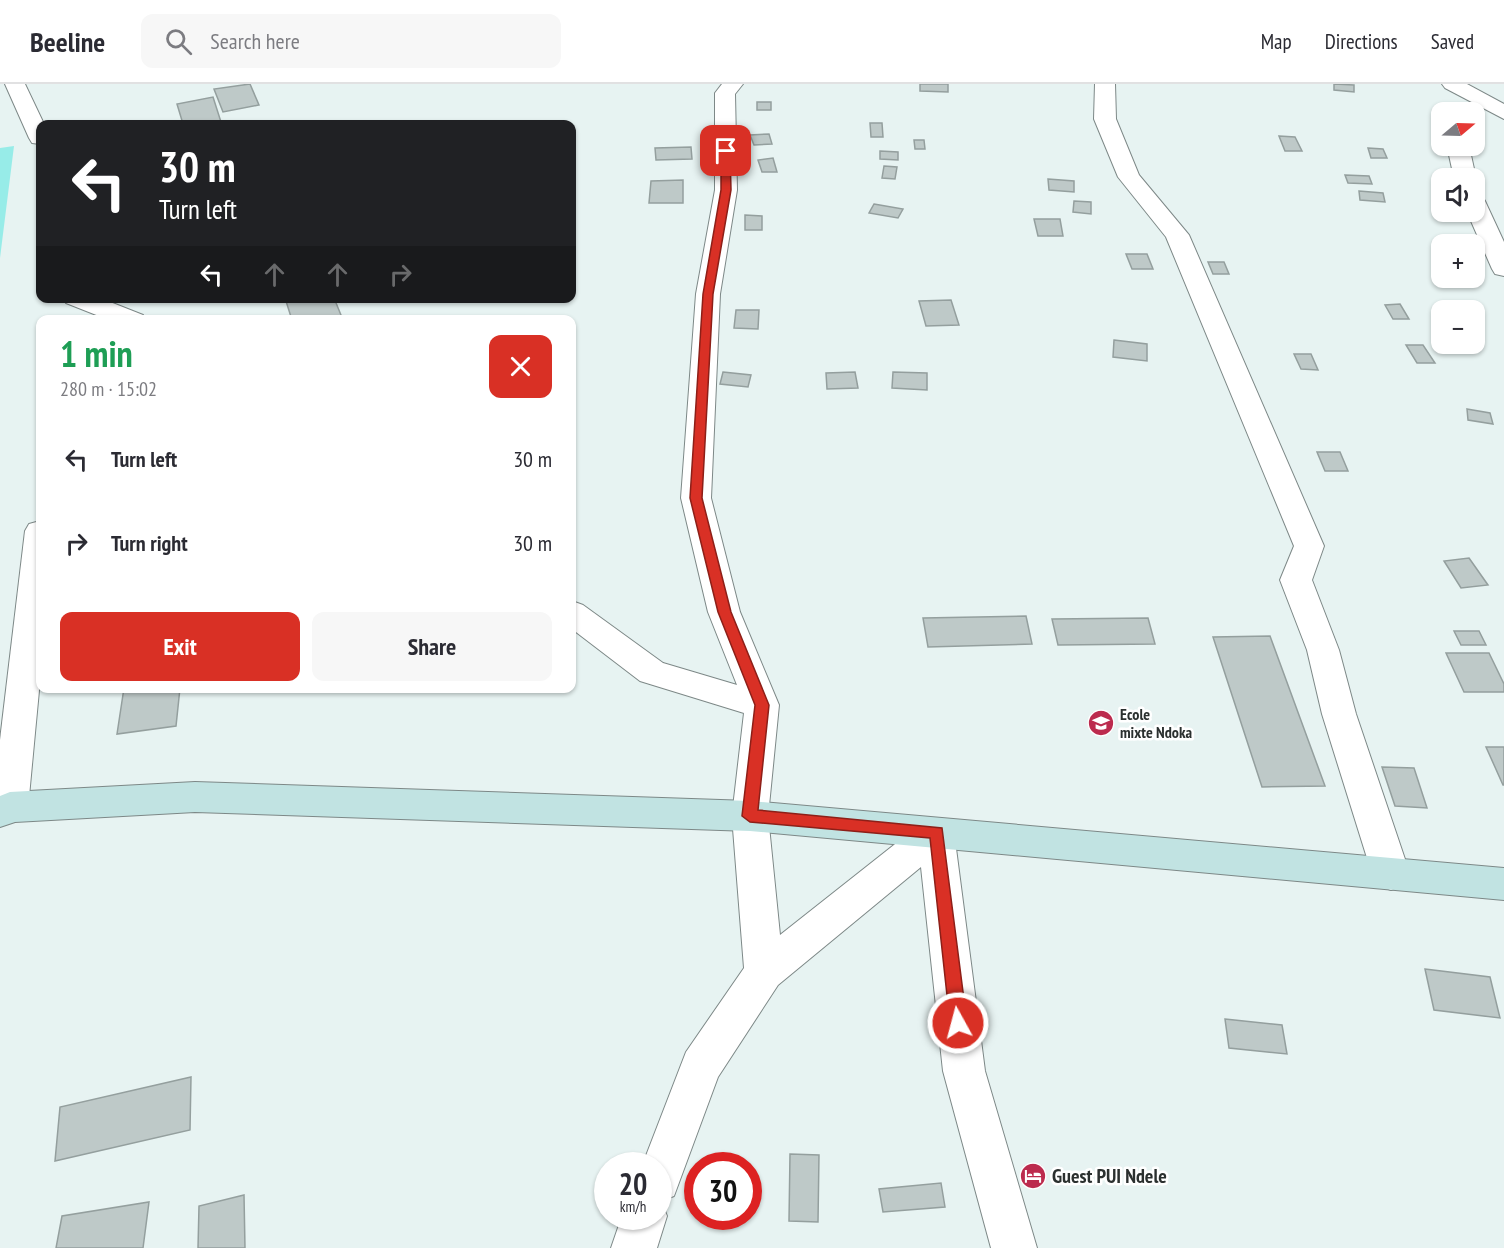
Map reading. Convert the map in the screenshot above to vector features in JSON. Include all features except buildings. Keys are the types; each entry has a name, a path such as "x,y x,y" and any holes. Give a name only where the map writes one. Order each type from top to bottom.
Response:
{"street":[{"path":"733,84 726,93 726,190 708,294 696,498 724,612 762,705 750,816 764,972"},
{"path":"1105,84 1105,119 1129,177 1177,235 1309,546 1296,580 1323,650 1339,714 1391,874"},
{"path":"10,85 36,131"},
{"path":"1448,90 1504,113"},
{"path":"1483,222 1504,269"},
{"path":"88,303 121,315"},
{"path":"36,563 5,809 195,797 750,816 1504,884"},
{"path":"576,616 651,672 762,705"},
{"path":"669,1152 701,1066 764,972 936,833"},
{"path":"936,833 964,1071 1014,1248"},
{"path":"634,1248 640,1230"}],"shaded area":[{"path":"14,146 0,258 0,148"}],"place":[{"name":"Ecole mixte Ndoka","path":"1101,723"},
{"name":"Guest PUI Ndele","path":"1033,1176"}],"route":[{"path":"726,151 726,190 708,294 700,397 696,498 724,612 762,705 750,816 936,833 958,1023"}]}
